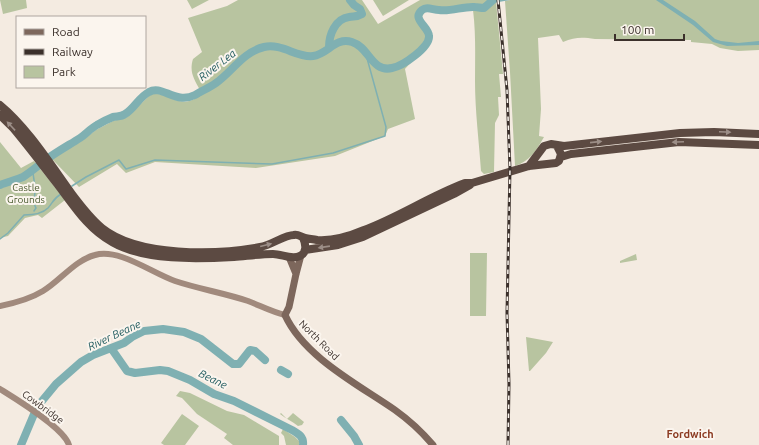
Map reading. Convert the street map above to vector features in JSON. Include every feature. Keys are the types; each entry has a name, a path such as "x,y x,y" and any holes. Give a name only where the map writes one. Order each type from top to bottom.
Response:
{"highway":[{"path":"0,105 20,124 42,159 88,224 104,238 125,248 150,254 191,258 219,258 268,254 287,256 303,253 364,237 467,188 472,183"},
{"path":"0,115 42,159"},
{"path":"529,166 546,145 568,146 697,132 759,134"},
{"path":"49,169 94,221 109,233 133,244 148,248 215,252 260,247 273,244 295,234 303,238 324,240 338,238 364,230 465,183 472,183 529,166 556,163 561,157 575,153 679,142 759,145"},
{"path":"557,146 560,150 561,157"},
{"path":"540,152 541,158 547,164"},
{"path":"285,238 282,245 287,256"},
{"path":"303,238 305,241 303,253"}],"main road":[{"path":"285,315 289,307 296,274 303,253"},
{"path":"287,256 296,274"},
{"name":"North Road","path":"285,315 295,333 322,359 358,388 407,419 434,445"}],"street":[{"path":"0,306 25,300 44,291 92,256 112,254 132,261 176,281 249,302 285,315"},
{"name":"Cowbridge","path":"0,389 32,410 64,435 69,445"}],"green space":[{"path":"0,0 26,0 27,8 3,14"},
{"path":"187,0 209,0 192,9"},
{"path":"238,0 362,0 378,24 420,0 489,0 484,5 473,4 456,11 427,10 422,16 429,32 428,38 420,53 405,69 415,119 388,129 385,136 335,156 256,168 155,162 126,173 117,164 79,187 52,159 96,130 113,121 127,117 151,94 164,95 185,102 191,101 198,97 200,90 193,75 192,64 193,59 202,52 188,18 227,6"},
{"path":"373,0 409,0 383,16"},
{"path":"759,0 759,50 738,51 720,48 712,44 691,42 691,40 575,38 563,42 559,35 538,38 541,109 539,136 544,137 529,158 515,166 505,1"},
{"path":"496,2 503,74 499,74 501,97 498,97 499,115 495,123 494,172 484,174 481,171 476,115 475,37 473,10 484,10"},
{"name":"Castle Grounds","path":"0,142 21,168 34,161 65,200 42,218 38,215 25,218 8,236 0,238"},
{"path":"470,253 487,253 486,316 470,316"},
{"path":"636,254 637,260 620,263 620,261"},
{"path":"526,337 553,342 546,353 530,371 529,371"},
{"path":"180,391 190,393 227,411 244,415 279,436 279,445 233,445 224,438 227,434 197,414 182,398 176,396"},
{"path":"293,413 304,422 302,425 298,426 287,419"},
{"path":"182,414 199,426 185,445 164,445 161,443"},
{"path":"283,429 299,441 299,445 286,445 284,436 281,433"}],"water":[{"path":"489,0 510,0 493,3 484,10 473,10 473,4 482,6"},
{"path":"656,0 663,0 695,21 715,39 738,43 759,41 759,45 727,46 713,42 693,25"}],"waterway":[{"name":"River Lea","path":"329,47 330,38 337,24 344,18 362,14 360,9 350,0"},
{"name":"River Lea","path":"0,185 23,177 95,126 113,117 124,115 145,94 154,90 159,90 181,98 195,95 216,83 250,53 264,47 277,47 301,55 313,56 318,55 336,44 346,41 358,45 380,67 385,69 397,67 409,60 421,50 428,40 428,33 418,17 422,10 428,8 437,10 452,10 470,7 484,8 493,0"},
{"path":"72,186 119,160 126,169 155,160 272,164 333,153 385,136 386,127 365,51"},
{"path":"33,170 35,189 34,203 36,208 34,211"},
{"path":"0,239 8,233 24,215 43,212 61,194"},
{"name":"River Beane","path":"21,445 37,407 56,384 81,362 93,355 124,343 144,331 163,329 184,332 201,339 233,364 239,364 250,350 255,351 265,360"},
{"name":"Beane","path":"111,348 127,371 135,373 160,370 168,371 190,380 214,394 234,401 292,430 303,440 303,445"},
{"name":"River Beane","path":"281,370 288,374"},
{"name":"River Beane","path":"341,420 354,436 359,445"}],"railway":[{"path":"498,0 507,90 510,169 507,313 509,384 508,445"}],"district":[{"name":"Fordwich","path":"690,434"}]}
